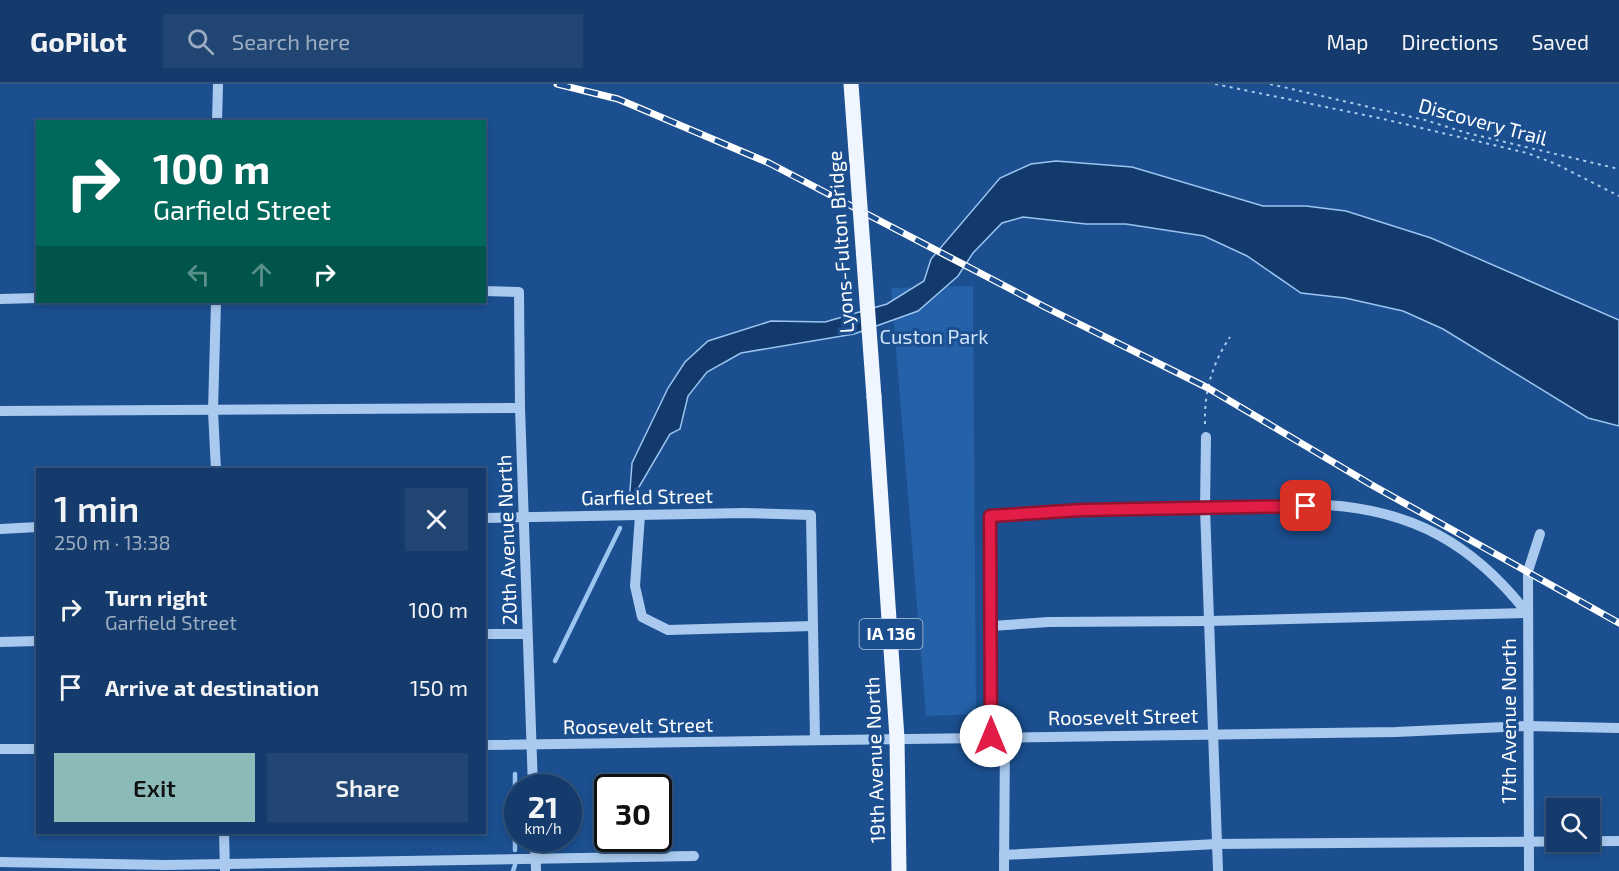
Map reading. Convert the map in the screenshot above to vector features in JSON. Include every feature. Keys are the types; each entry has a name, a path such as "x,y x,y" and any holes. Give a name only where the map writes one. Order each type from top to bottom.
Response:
{"main road":[{"name":"Lyons-Fulton Bridge","path":"851,84 874,397"},
{"name":"19th Avenue North","path":"874,397 897,738 899,871"}],"street":[{"path":"217,120 218,84"},
{"name":"20th Avenue North","path":"486,291 519,292 520,408 526,517 527,634 533,774"},
{"path":"0,299 36,298"},
{"path":"216,303 213,411 216,468"},
{"path":"0,411 520,408"},
{"path":"1206,437 1205,508 1218,871"},
{"path":"991,736 990,516 1082,510 1326,505 1361,507 1397,515 1439,534 1476,558 1504,585 1527,613"},
{"path":"640,515 635,586 642,617 654,625 668,630 812,626 814,739"},
{"name":"Garfield Street","path":"486,518 811,515 812,626"},
{"path":"0,529 36,527"},
{"name":"17th Avenue North","path":"1529,871 1528,572 1540,534"},
{"path":"991,626 1049,622 1209,621 1527,613"},
{"path":"486,634 527,634"},
{"path":"0,642 36,641"},
{"name":"Roosevelt Street","path":"486,745 663,745 814,739 1396,732 1527,726 1619,728"},
{"path":"1004,871 1005,737"},
{"path":"0,749 36,749"},
{"path":"224,834 225,867"},
{"path":"1004,855 1217,844 1619,842"},
{"path":"536,852 536,871"},
{"path":"0,862 225,867 536,857 694,856"}],"path":[{"path":"1215,84 1527,153 1556,164 1619,196"},
{"name":"Discovery Trail","path":"1270,84 1425,120 1479,136 1619,170"},
{"path":"1206,437 1208,388 1218,355 1230,337"}],"green space":[{"name":"Custon Park","path":"973,286 976,714 926,716 891,288"}],"shaded area":[{"path":"1056,161 1132,167 1263,206 1306,206 1346,211 1431,238 1619,320 1619,426 1588,418 1443,329 1403,311 1345,298 1301,293 1247,256 1204,236 1126,224 1086,224 1023,217 1002,223 973,253 958,276 918,311 854,334 741,353 707,372 688,396 680,429 670,434 629,504 632,463 668,388 685,362 708,341 771,321 825,322 887,304 924,281 931,259 1000,178 1031,164"}],"waterway":[{"path":"555,661 620,528"},
{"path":"513,871 515,865"}],"railway":[{"path":"557,84 618,99 769,163 1045,307 1208,388 1370,484 1619,623"}],"route":[{"path":"991,736 990,516 1082,510 1306,506"}]}
